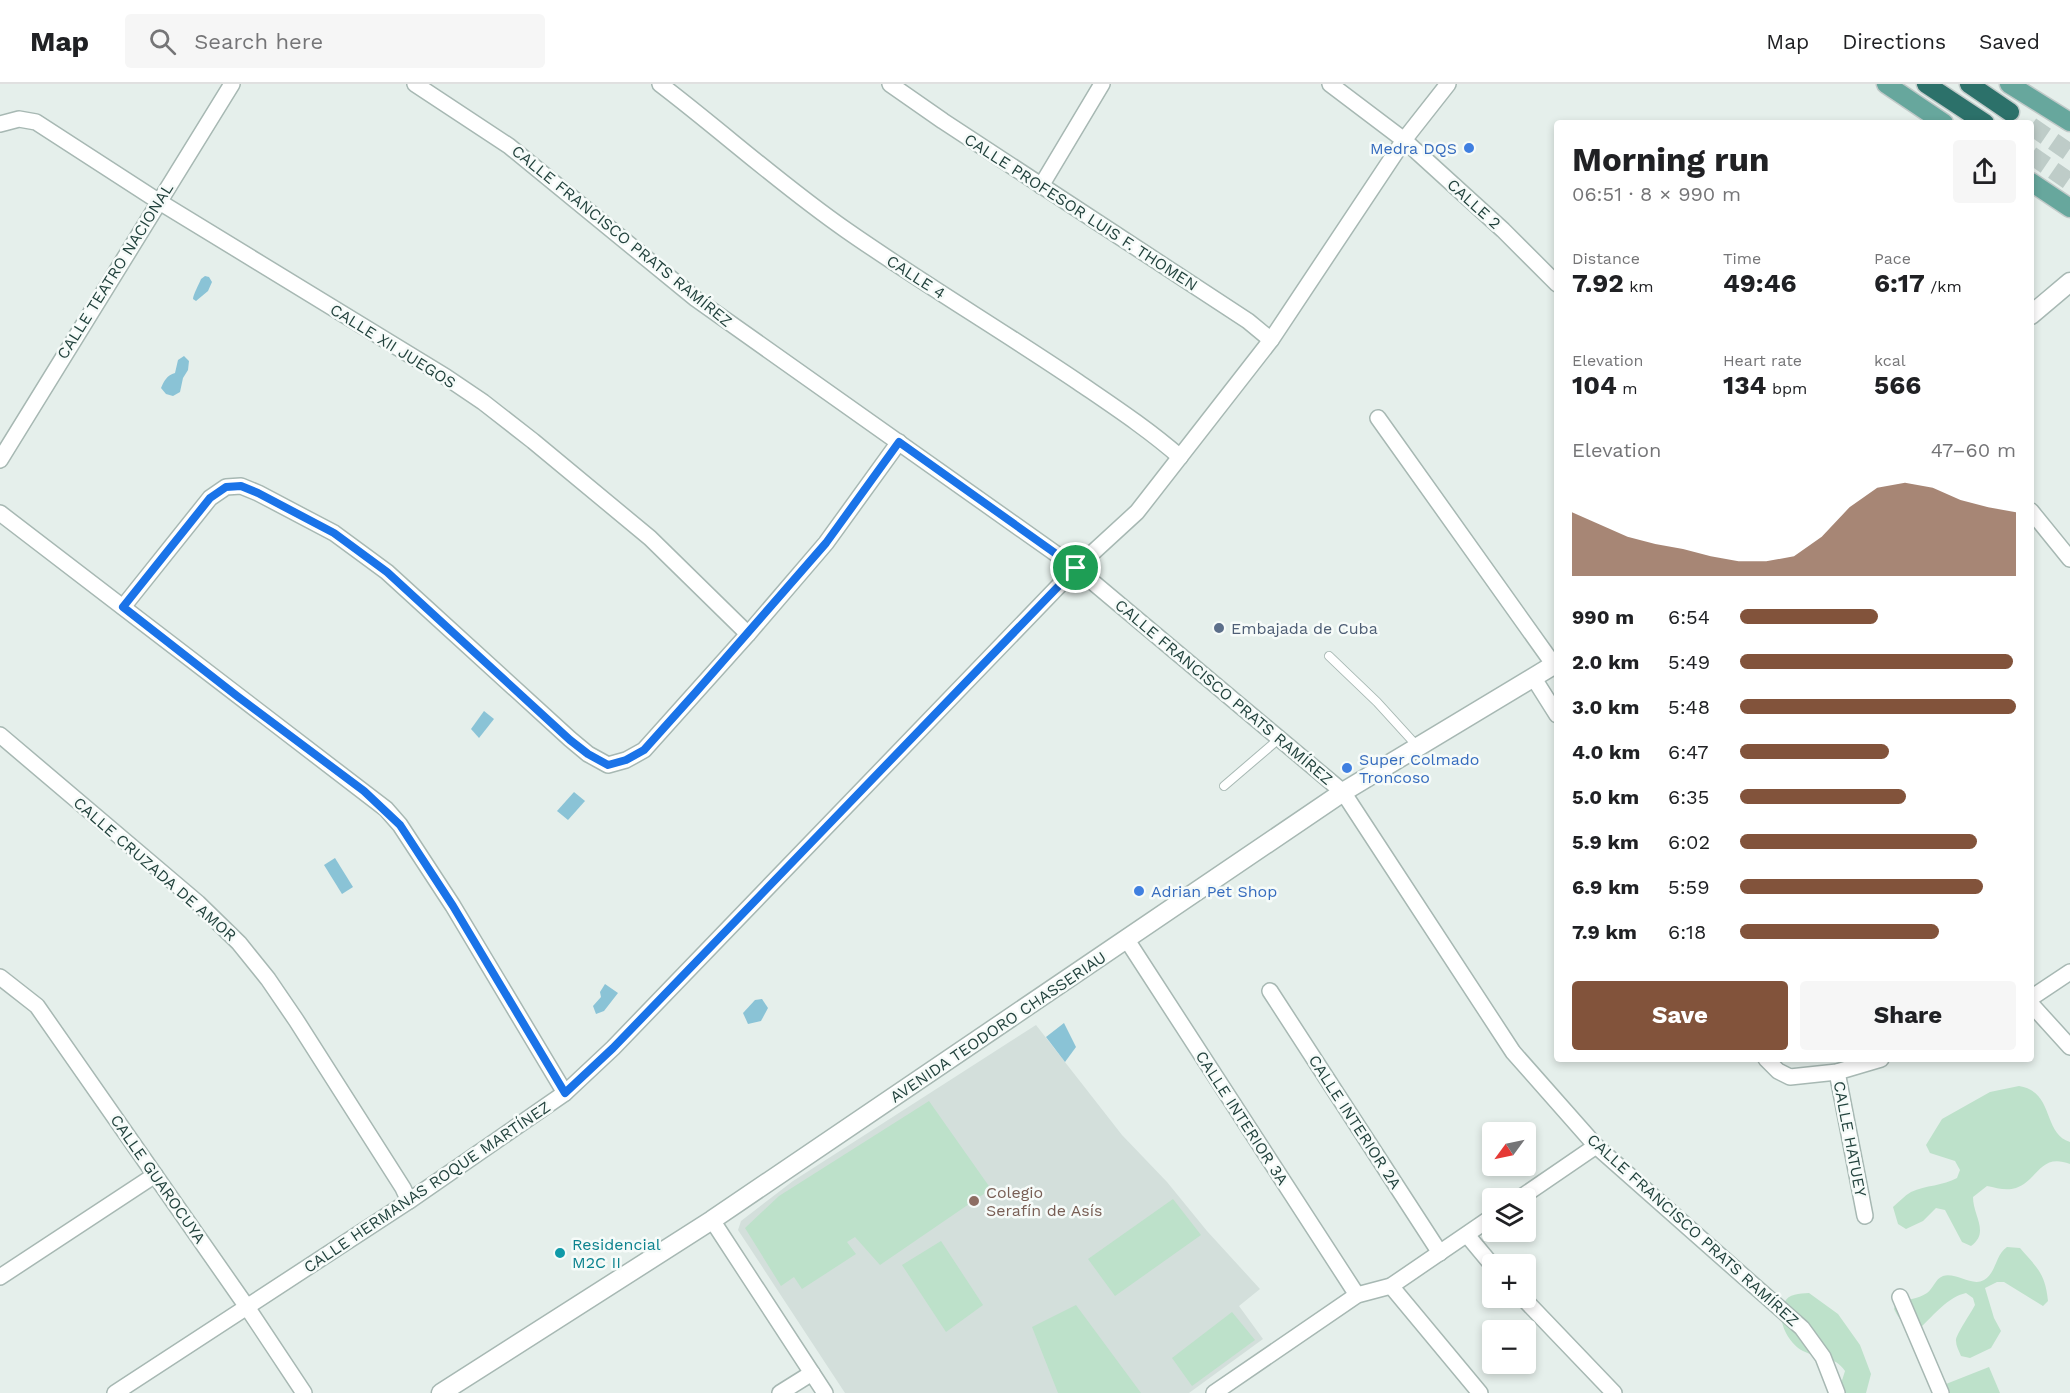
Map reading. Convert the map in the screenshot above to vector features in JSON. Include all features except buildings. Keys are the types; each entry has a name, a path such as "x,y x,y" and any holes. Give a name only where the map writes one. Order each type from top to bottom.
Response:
{"highway":[{"path":"1926,84 1980,120"},
{"path":"1968,84 2010,112"}],"main road":[{"path":"1886,84 1940,120"},
{"path":"2009,84 2070,122"},
{"path":"2034,184 2070,208"}],"street":[{"name":"CALLE TEATRO NACIONAL","path":"0,460 232,84"},
{"name":"CALLE FRANCISCO PRATS RAMÍREZ","path":"415,84 509,146 696,299 1076,568 1343,792 1513,1052 1596,1146 1802,1328 1823,1357 1837,1393"},
{"name":"CALLE 4","path":"660,84 708,121 766,172 846,230 1134,420 1180,457"},
{"name":"CALLE PROFESOR LUIS F. THOMEN","path":"891,84 943,121 1248,321 1271,340"},
{"path":"1041,186 1102,84"},
{"name":"CALLE 2","path":"1330,84 1404,140 1503,230 1554,281"},
{"name":"CALLE HERMANAS ROQUE MARTÍNEZ","path":"115,1393 409,1201 565,1093 613,1048 1076,568 1137,512 1271,340 1404,140 1448,84"},
{"name":"CALLE XII JUEGOS","path":"0,124 19,119 36,122 158,201 446,377 483,402 650,538 748,634"},
{"path":"2034,312 2070,282"},
{"path":"1378,418 1554,661"},
{"path":"123,607 210,498 226,487 241,486 334,533 387,572 570,740 588,754 608,765 626,760 644,750 826,543 899,442"},
{"path":"0,513 364,791 400,825 465,924 565,1093"},
{"path":"2034,515 2070,559"},
{"name":"AVENIDA TEODORO CHASSERIAU","path":"441,1393 712,1220 1343,792 1554,665"},
{"path":"1533,677 1554,710"},
{"name":"CALLE CRUZADA DE AMOR","path":"0,735 198,903 239,943 268,979 296,1020 409,1201"},
{"name":"CALLE INTERIOR 3A","path":"1127,940 1357,1295"},
{"path":"2034,996 2070,972"},
{"name":"CALLE GUAROCUYA","path":"0,977 37,1006 247,1307 304,1393"},
{"name":"CALLE INTERIOR 2A","path":"1270,991 1440,1253"},
{"path":"2034,1007 2070,1047"},
{"path":"1769,1062 1778,1071 1790,1077 1837,1072"},
{"name":"CALLE HATUEY","path":"1865,1216 1837,1072 1871,1062"},
{"path":"1535,1188 1596,1146"},
{"path":"0,1277 155,1175"},
{"path":"712,1220 825,1393"},
{"path":"1214,1393 1357,1295 1390,1287 1482,1224"},
{"path":"1467,1235 1483,1254"},
{"path":"1390,1287 1480,1393"},
{"path":"1900,1297 1941,1393"},
{"path":"1533,1308 1614,1393"},
{"path":"780,1393 812,1373"}],"lane":[{"path":"1329,656 1377,702 1418,747"},
{"path":"1224,786 1280,738"}],"shaded area":[{"name":"Colegio Serafín de Asís","path":"1036,1025 1122,1135 1167,1182 1207,1231 1260,1289 1239,1306 1263,1339 1189,1393 845,1393 738,1230 741,1221 793,1181"}],"green space":[{"path":"2019,1086 2038,1096 2055,1130 2070,1142 2070,1164 2052,1162 2046,1164 2024,1184 2016,1188 1987,1186 1973,1197 1980,1229 1977,1241 1971,1246 1962,1242 1945,1210 1936,1208 1923,1221 1906,1229 1898,1224 1893,1207 1906,1195 1957,1178 1960,1170 1955,1161 1930,1153 1926,1145 1942,1119 1990,1092"},
{"path":"929,1101 991,1189 880,1265 855,1237 847,1242 856,1254 802,1289 794,1277 781,1286 745,1228 779,1196"},
{"path":"1173,1199 1201,1235 1115,1296 1088,1259"},
{"path":"941,1241 983,1305 946,1332 902,1265"},
{"path":"2007,1247 2020,1248 2036,1267 2043,1277 2048,1301 2043,1306 2004,1282 1997,1282 1985,1288 1994,1318 2001,1331 1991,1348 1970,1358 1961,1356 1956,1338 1975,1305 1973,1298 1966,1293 1947,1302 1921,1327 1911,1326 1901,1321 1894,1309 1896,1302 1923,1295 1943,1276 1948,1275 1974,1282 1984,1280"},
{"path":"1809,1293 1838,1314 1860,1345 1871,1374 1866,1393 1838,1393 1845,1371 1841,1366 1831,1360 1803,1351 1792,1342 1784,1330 1781,1316 1786,1300 1791,1296"},
{"path":"1076,1305 1141,1393 1058,1393 1032,1327"},
{"path":"1232,1312 1255,1340 1192,1386 1172,1358"},
{"path":"1989,1367 2000,1393 1950,1393 1946,1384"}],"water":[{"path":"205,276 209,277 212,282 208,291 196,301 193,299 194,295 201,279"},
{"path":"184,356 189,361 188,370 183,378 180,392 173,396 166,394 161,388 162,385 168,377 175,373 178,360"},
{"path":"484,711 494,719 479,738 471,729"},
{"path":"574,792 585,801 568,820 557,811"},
{"path":"335,858 353,887 342,894 324,865"},
{"path":"605,984 618,993 604,1011 596,1014 593,1006 601,997 600,992"},
{"path":"762,999 768,1008 761,1021 748,1024 743,1013 755,1000"},
{"path":"1064,1023 1076,1047 1065,1062 1046,1037"}],"tunnel":[{"path":"2034,128 2070,153"},
{"path":"2034,157 2070,182"}],"place":[{"name":"Medra DQS","path":"1469,148"},
{"name":"Embajada de Cuba","path":"1219,628"},
{"name":"Super Colmado Troncoso","path":"1347,768"},
{"name":"Adrian Pet Shop","path":"1139,891"},
{"name":"Colegio Serafín de Asís","path":"974,1201"},
{"name":"Residencial M2C II","path":"560,1253"}],"route":[{"path":"899,442 1076,568 613,1048 565,1093 453,906 400,825 386,809 123,607 210,498 226,487 241,486 334,533 387,572 570,740 588,754 608,765 626,760 644,750 826,543 899,442"}]}
